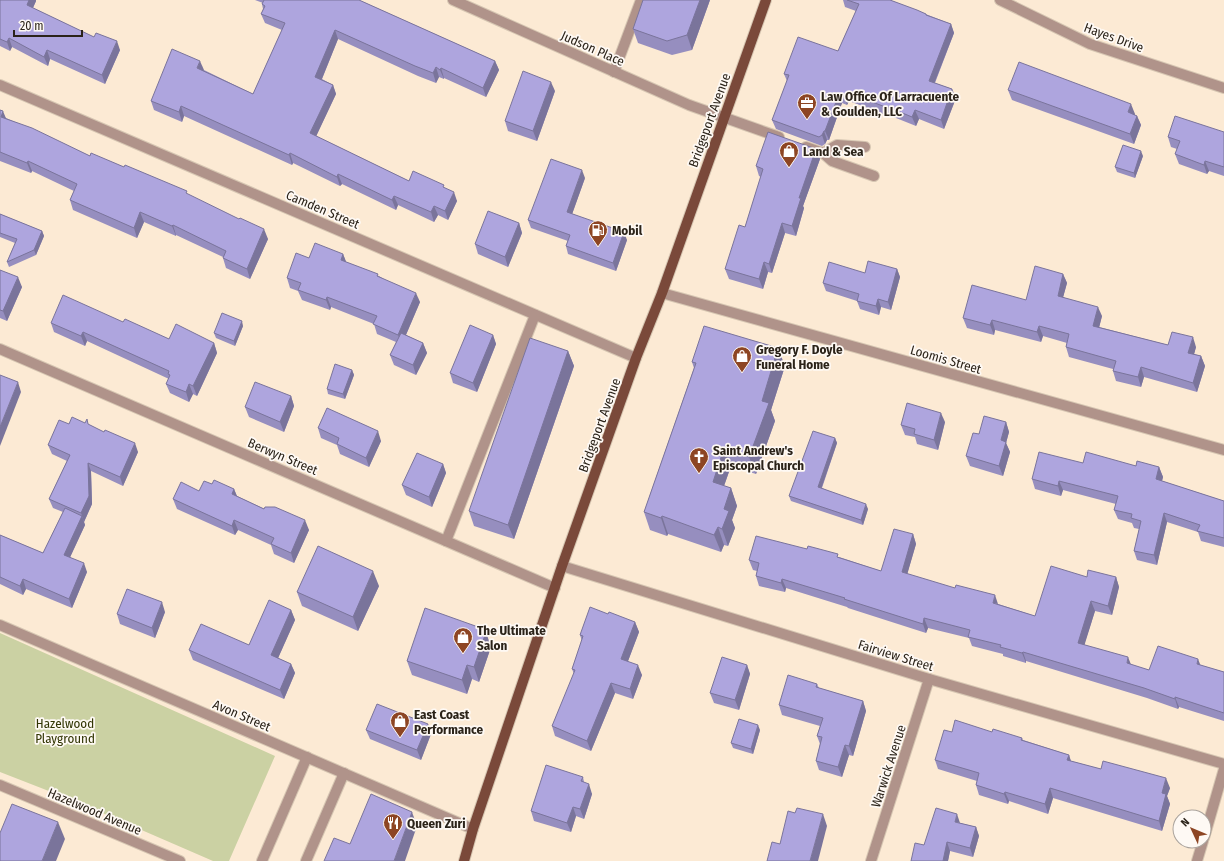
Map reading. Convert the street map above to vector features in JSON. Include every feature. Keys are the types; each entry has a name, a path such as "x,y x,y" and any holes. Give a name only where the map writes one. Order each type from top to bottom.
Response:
{"main road":[{"name":"Bridgeport Avenue","path":"464,861 473,829 562,566 636,358 662,293 723,117 766,0"}],"street":[{"name":"Judson Place","path":"453,0 689,105 823,153 832,161 874,176"},
{"path":"614,72 641,0"},
{"name":"Hayes Drive","path":"1000,0 1090,44 1224,88"},
{"name":"Camden Street","path":"0,85 636,358"},
{"path":"823,153 837,145 865,147"},
{"name":"Loomis Street","path":"662,293 1224,450"},
{"path":"446,541 535,315"},
{"name":"Berwyn Street","path":"0,350 555,588"},
{"name":"Fairview Street","path":"562,566 929,679 1224,764"},
{"name":"Avon Street","path":"0,624 473,829"},
{"name":"Warwick Avenue","path":"871,861 929,679"},
{"path":"265,860 307,757"},
{"path":"1212,810 1224,769"},
{"path":"306,861 344,773"},
{"name":"Hazelwood Avenue","path":"0,785 180,861"},
{"path":"1197,861 1201,849"}],"green space":[{"name":"Hazelwood Playground","path":"0,633 275,756 229,861 213,861 77,802 0,772"}],"building":[{"path":"0,0 29,0 27,5 94,37 96,33 117,41 102,75 47,50 44,57 9,38 7,42 0,39"},
{"path":"264,0 359,0 495,61 483,88 441,68 440,70 436,67 433,73 415,66 335,30 315,77 333,85 310,133 409,181 413,171 444,185 443,187 454,192 445,211 434,206 431,212 394,196 392,200 338,174 337,177 290,153 289,155 181,106 179,112 151,101 172,49 200,61 197,68 253,94 285,23 261,14 265,6 262,4"},
{"path":"643,0 700,0 687,35 667,41 633,29"},
{"path":"847,0 890,0 951,24 929,81 952,89 941,120 915,110 912,117 846,92 844,96 839,94 825,131 819,137 772,120 789,75 784,74 798,37 838,51 859,4"},
{"path":"1019,62 1131,104 1128,112 1137,116 1130,134 1008,90"},
{"path":"523,71 551,82 533,131 505,121"},
{"path":"0,110 3,111 1,117 32,128 90,156 91,153 124,167 125,165 187,191 186,193 239,219 240,218 264,229 247,269 223,258 226,251 173,225 172,226 140,212 134,228 70,200 77,184 28,161 27,163 0,152"},
{"path":"1175,116 1224,132 1224,167 1205,161 1204,165 1175,154 1180,141 1168,137"},
{"path":"768,132 816,149 799,198 801,198 792,226 782,223 769,264 764,262 759,279 725,269 739,225 745,227 763,169 756,166"},
{"path":"1123,145 1141,151 1134,173 1115,167"},
{"path":"551,159 582,170 567,212 624,232 613,263 566,246 570,235 528,220"},
{"path":"488,211 519,223 505,257 475,244"},
{"path":"0,214 42,231 34,250 7,262 17,239 0,233"},
{"path":"315,243 343,254 341,260 378,274 377,276 416,293 398,335 373,324 377,316 327,297 326,300 298,290 301,283 287,278 296,253 309,258"},
{"path":"868,261 897,269 888,302 878,299 876,306 857,301 859,294 823,283 829,262 865,273"},
{"path":"1035,266 1063,274 1058,296 1098,307 1093,326 1168,345 1172,332 1193,337 1188,353 1201,356 1193,383 1141,367 1138,377 1113,371 1116,361 1066,347 1069,334 1039,326 1037,332 992,320 990,325 963,318 972,285 1026,300"},
{"path":"0,270 18,277 3,311 0,310"},
{"path":"63,295 123,322 125,319 169,339 176,324 214,343 193,386 189,384 186,392 166,384 170,375 168,374 169,371 83,332 81,336 51,323"},
{"path":"222,313 242,321 234,341 214,333"},
{"path":"470,325 493,335 473,383 450,373"},
{"path":"704,326 778,348 762,401 769,403 749,457 724,448 713,482 731,488 724,509 729,511 722,529 718,527 714,535 662,516 661,518 644,512 696,363 692,362"},
{"path":"401,333 423,343 413,365 390,355"},
{"path":"530,338 568,351 508,525 469,511"},
{"path":"335,364 352,370 343,394 327,389"},
{"path":"0,375 18,382 0,427"},
{"path":"255,382 291,396 280,422 245,407"},
{"path":"907,403 941,413 934,440 914,434 915,429 901,425"},
{"path":"327,408 378,431 366,458 337,444 339,438 318,428"},
{"path":"984,416 1006,422 1001,440 1006,442 999,466 966,456 973,433 979,434"},
{"path":"72,417 85,423 87,419 88,424 104,432 105,430 135,443 120,477 88,463 89,496 81,513 49,499 70,455 48,445 59,420 69,424"},
{"path":"813,431 835,438 818,487 866,504 861,520 789,496"},
{"path":"1039,452 1083,463 1086,452 1136,466 1137,461 1159,467 1156,479 1224,501 1224,538 1197,531 1200,525 1164,513 1154,555 1134,551 1141,521 1131,518 1132,514 1114,510 1118,496 1059,481 1058,486 1032,479"},
{"path":"417,453 443,464 429,497 402,485"},
{"path":"214,480 234,489 232,494 264,509 265,507 275,507 305,520 291,553 271,544 274,538 234,520 232,526 173,499 181,482 199,491 204,481 212,484"},
{"path":"65,508 82,516 64,555 84,563 69,599 23,579 20,586 0,577 0,535 43,553"},
{"path":"894,529 913,534 902,572 955,588 956,585 995,595 993,603 1035,616 1051,566 1087,577 1088,570 1116,577 1108,606 1091,601 1078,643 1128,657 1127,663 1149,670 1158,646 1198,659 1197,664 1224,672 1224,713 1023,652 1000,647 1001,645 968,637 970,630 924,618 923,624 782,579 781,583 756,576 759,563 749,560 756,536 807,549 808,546 838,554 837,557 881,571"},
{"path":"318,546 373,571 353,617 297,592"},
{"path":"127,589 162,602 152,628 117,614"},
{"path":"269,600 291,610 271,655 291,664 280,690 189,650 201,624 249,645"},
{"path":"590,607 608,614 609,612 635,622 621,659 638,665 630,689 611,683 587,741 552,726 575,670 572,669 583,636 580,635"},
{"path":"425,608 481,628 480,630 486,632 474,667 467,665 462,680 407,661"},
{"path":"722,657 747,665 735,700 710,693"},
{"path":"788,675 817,684 816,687 863,701 849,746 845,745 838,767 816,761 822,737 817,736 823,718 779,705"},
{"name":"East Coast Performance","path":"377,704 428,724 417,750 366,730"},
{"path":"739,719 758,725 751,749 731,743"},
{"path":"955,720 992,732 993,729 1022,738 1021,740 1069,755 1067,760 1101,769 1103,761 1166,778 1162,793 1166,794 1159,821 1050,788 1045,804 1005,792 1004,794 976,785 979,773 935,760 944,730 952,732"},
{"path":"546,765 583,777 581,781 589,784 580,809 573,807 567,823 531,811"},
{"path":"371,794 412,812 394,861 324,861 334,838 350,844"},
{"path":"12,804 58,822 42,861 0,861 0,833"},
{"path":"797,808 823,814 810,861 767,861 772,842 780,844 788,811 795,813"},
{"path":"936,808 957,814 955,822 976,827 970,848 947,842 943,861 911,861 915,843 924,845"}],"place":[{"name":"Law Office Of Larracuente & Goulden, LLC","path":"807,120"},
{"name":"Land & Sea","path":"789,168"},
{"name":"Mobil","path":"598,247"},
{"name":"Gregory F. Doyle Funeral Home","path":"742,373"},
{"name":"Saint Andrew's Episcopal Church","path":"699,474"},
{"name":"The Ultimate Salon","path":"463,654"},
{"name":"East Coast Performance","path":"400,738"},
{"name":"Queen Zuri","path":"393,840"}]}
